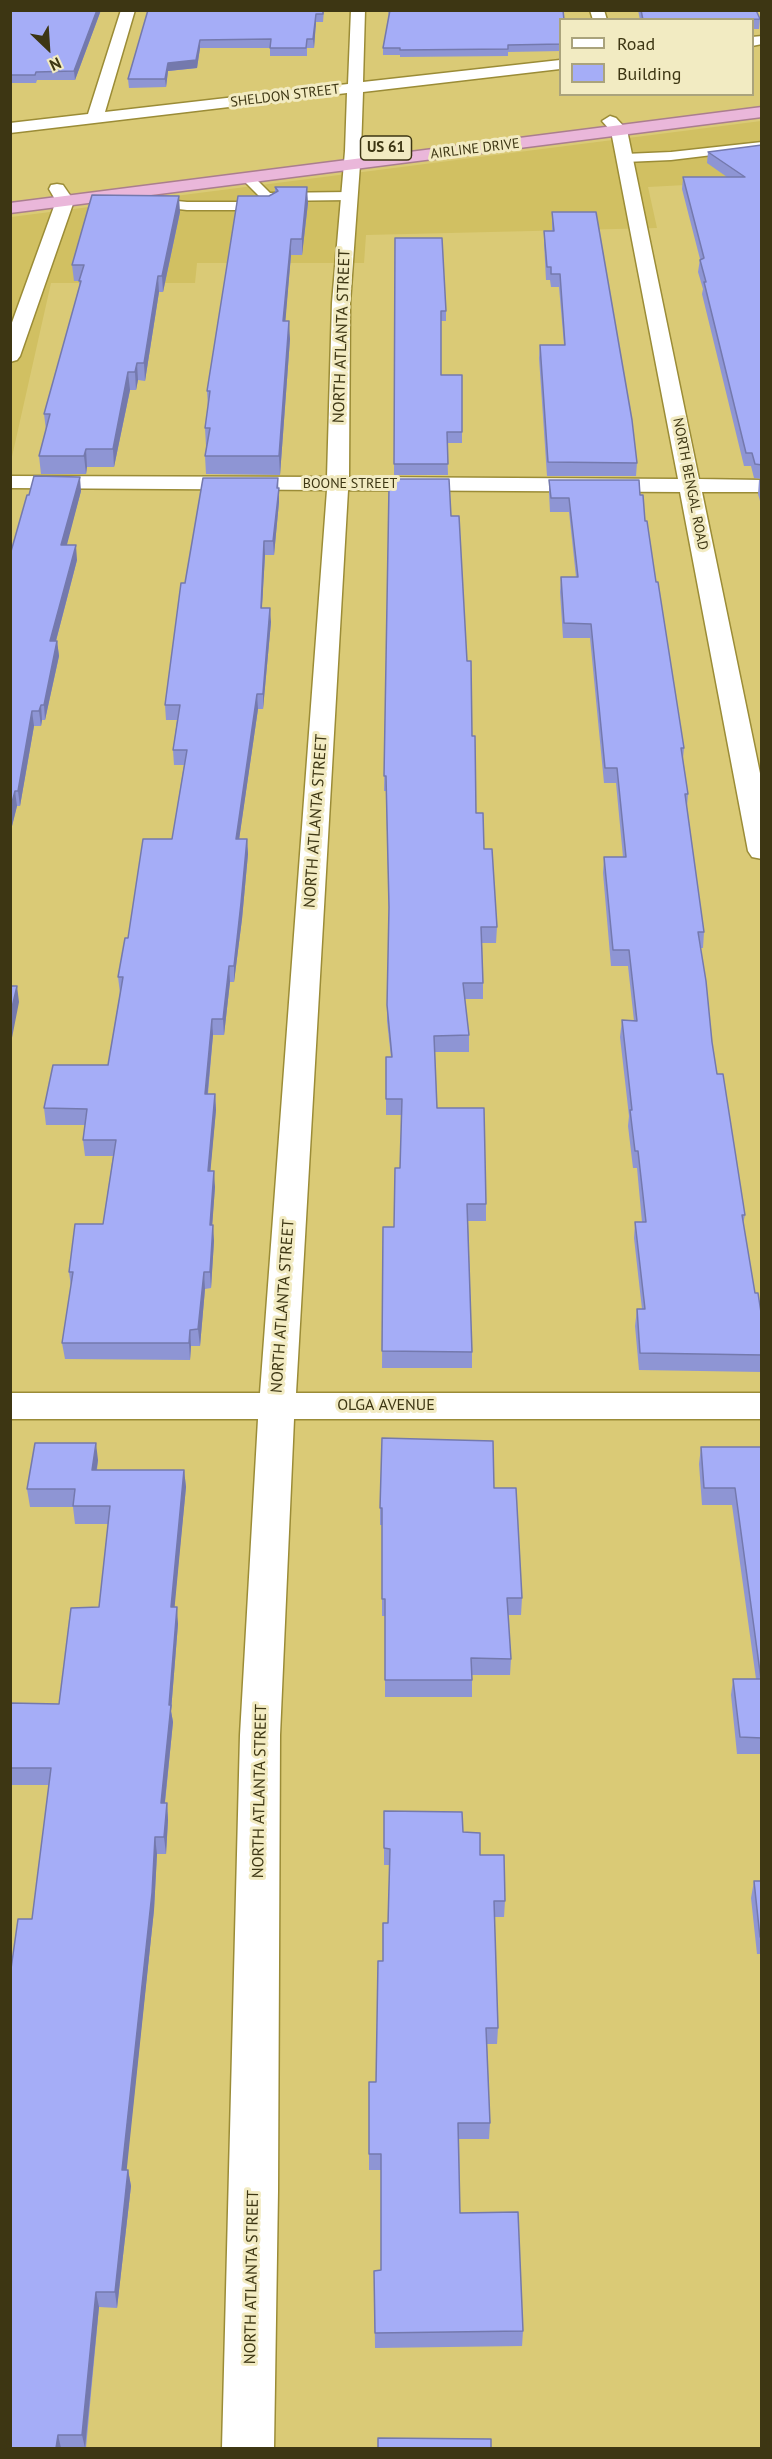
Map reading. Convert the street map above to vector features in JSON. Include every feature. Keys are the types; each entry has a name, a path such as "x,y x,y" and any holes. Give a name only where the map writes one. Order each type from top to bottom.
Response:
{"highway":[{"name":"AIRLINE DRIVE","path":"10,195 61,195 351,180 614,126 762,103"},
{"name":"AIRLINE DRIVE","path":"614,126 762,112"},
{"name":"AIRLINE DRIVE","path":"10,208 61,195 96,197 248,178 351,180"}],"street":[{"path":"95,118 128,10"},
{"name":"NORTH ATLANTA STREET","path":"248,2448 260,1734 277,1405 338,483 341,303 351,180 358,10"},
{"name":"SHELDON STREET","path":"10,128 559,64"},
{"name":"NORTH BENGAL ROAD","path":"614,126 624,158 691,486 762,851"},
{"path":"10,356 61,195"},
{"name":"BOONE STREET","path":"10,482 762,486"},
{"name":"OLGA AVENUE","path":"10,1406 762,1406"}],"lane":[{"path":"624,158 671,156 762,145"},
{"path":"248,178 267,197 351,180"},
{"path":"307,207 351,180"},
{"path":"96,197 187,206 270,206"}],"shaded area":[{"path":"761,121 761,181 648,187 657,228 366,235 364,263 197,263 195,283 51,283 11,461 11,217"}],"building":[{"path":"10,10 97,10 74,71 10,75"},
{"path":"148,10 323,10 323,14 316,14 313,39 307,39 306,48 270,48 271,39 200,40 196,60 168,63 165,79 128,79"},
{"path":"390,10 563,10 564,18 559,18 559,44 508,45 508,49 400,50 400,48 383,48"},
{"path":"641,10 756,10 760,19 754,18 643,18"},
{"path":"762,145 762,465 755,464 752,453 746,453 704,282 706,282 700,260 704,258 683,177 745,177 708,152"},
{"path":"275,187 307,187 302,239 291,239 283,321 289,321 279,456 205,456 210,428 205,428 210,391 207,391 238,196 269,196 278,191"},
{"path":"92,195 179,196 162,276 158,276 144,363 137,363 135,372 128,372 113,449 86,449 84,456 39,456 50,414 44,414 81,281 79,281 84,265 72,265"},
{"path":"552,212 596,212 632,420 637,463 548,462 540,345 565,345 560,274 551,274 551,267 547,267 544,231 554,231"},
{"path":"395,238 442,238 446,311 441,311 441,375 462,375 462,432 447,432 448,464 394,464"},
{"path":"34,476 80,477 61,545 76,545 50,641 57,641 44,705 41,705 39,711 32,711 18,791 15,791 10,810 10,555"},
{"path":"203,478 278,478 277,488 279,488 273,541 264,541 261,608 270,608 263,694 257,694 236,839 247,839 234,966 229,966 223,1019 212,1019 205,1094 215,1094 208,1171 214,1171 210,1225 213,1225 210,1272 204,1272 198,1329 190,1330 189,1343 62,1343 73,1272 69,1272 75,1224 103,1224 116,1140 83,1140 87,1109 44,1108 53,1065 108,1065 123,977 118,977 125,938 128,938 143,839 172,839 187,750 173,750 180,705 165,705 181,583 185,583"},
{"path":"394,479 449,479 451,516 459,516 467,661 471,661 476,813 483,813 484,849 492,849 497,927 481,927 483,983 463,983 469,1035 434,1036 437,1108 484,1108 486,1204 467,1204 472,1352 382,1351 383,1227 394,1227 395,1168 400,1168 402,1099 386,1099 386,1057 392,1057 387,1005 389,907 386,776 384,776 389,487 394,487"},
{"path":"549,480 639,480 640,495 643,495 645,521 647,521 656,582 658,582 684,748 681,748 688,794 685,794 704,932 698,932 712,1042 717,1074 723,1074 745,1215 742,1215 755,1293 758,1293 762,1319 762,1355 640,1353 637,1309 645,1309 635,1222 646,1222 638,1151 635,1151 630,1110 632,1110 622,1020 637,1021 629,950 613,950 604,857 626,857 617,768 605,768 591,624 564,623 561,577 578,577 569,498 551,498"},
{"path":"10,986 17,986 10,1016"},
{"path":"382,1438 493,1441 494,1488 516,1488 522,1598 507,1598 511,1659 471,1658 472,1680 385,1680 385,1599 382,1599 382,1508 380,1508"},
{"path":"35,1443 96,1443 92,1470 184,1470 171,1607 177,1607 169,1705 171,1705 161,1803 167,1803 164,1837 155,1837 152,1893 122,2170 128,2170 115,2292 96,2292 82,2435 58,2435 56,2448 10,2448 10,1976 18,1919 32,1919 51,1768 10,1768 10,1703 59,1704 71,1608 99,1607 110,1506 73,1506 75,1489 27,1489"},
{"path":"701,1447 762,1447 762,1738 740,1737 733,1679 761,1679 735,1488 704,1488"},
{"path":"384,1811 462,1812 463,1832 480,1833 480,1855 504,1855 505,1901 494,1901 498,2028 486,2028 490,2123 458,2123 460,2213 518,2212 523,2331 375,2333 374,2271 381,2270 381,2154 369,2154 369,2082 376,2082 378,1961 383,1961 383,1923 388,1923 390,1849 384,1848"},
{"path":"754,1881 762,1881 762,1937 760,1937"},
{"path":"378,2438 491,2439 491,2448 378,2448"}]}
